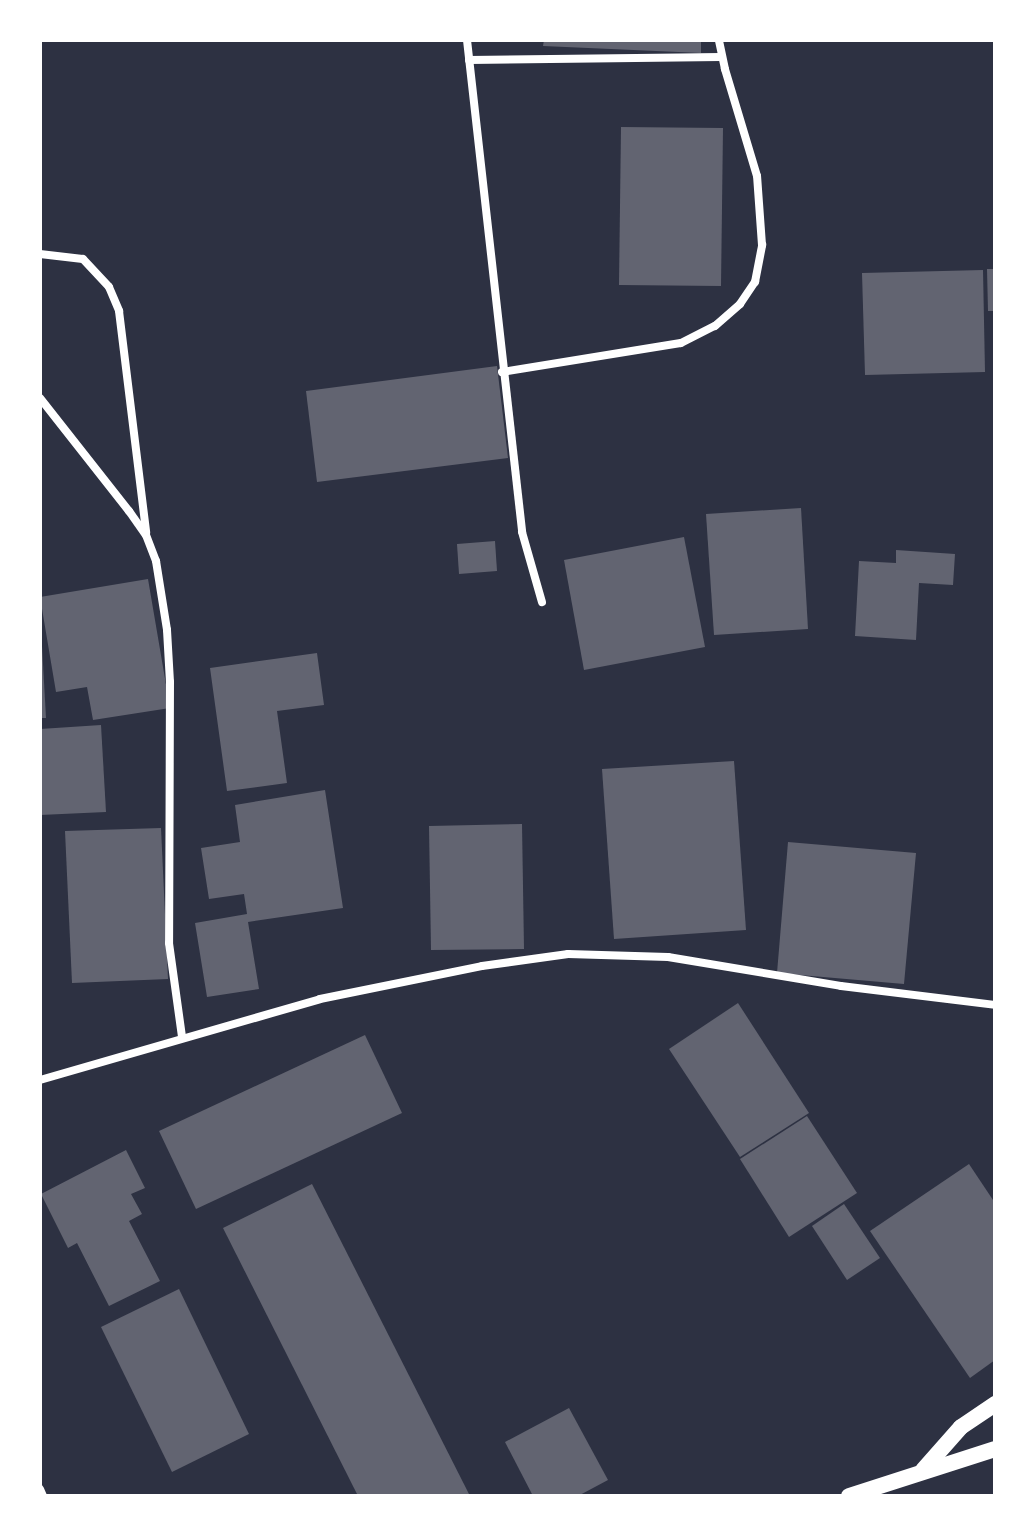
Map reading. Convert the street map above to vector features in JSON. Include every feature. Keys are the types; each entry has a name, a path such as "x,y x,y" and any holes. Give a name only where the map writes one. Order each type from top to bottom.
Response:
{"main road":[{"path":"923,1470 961,1427 995,1404"},
{"path":"849,1496 923,1470 973,1459 995,1449"}],"street":[{"path":"467,40 522,532 542,602"},
{"path":"502,372 681,343 715,326 740,304 755,282 762,245 762,211 757,176 721,57 719,40"},
{"path":"469,60 721,57"},
{"path":"40,254 83,259 109,287 119,311 146,535 156,561 167,630 170,682 169,943 182,1037"},
{"path":"40,398 146,535"},
{"path":"40,1080 320,999 482,966 568,954 668,957 882,992 995,1005"},
{"path":"40,1489 43,1496"}],"building":[{"path":"544,40 701,40 701,53 543,46"},
{"path":"621,127 723,128 721,286 619,285"},
{"path":"987,269 995,269 995,311 988,311"},
{"path":"983,270 985,372 865,375 862,273"},
{"path":"497,366 508,458 317,482 306,391"},
{"path":"801,508 808,629 714,635 706,514"},
{"path":"684,537 705,647 584,670 564,560"},
{"path":"495,541 497,571 459,574 457,544"},
{"path":"896,550 955,554 953,585 919,583 916,640 855,636 859,561 896,563"},
{"path":"148,579 170,708 93,720 87,687 56,692 40,597"},
{"path":"42,646 46,718 40,718"},
{"path":"317,653 324,705 277,711 287,783 227,791 210,668"},
{"path":"101,725 106,812 40,815 40,729"},
{"path":"734,761 746,930 614,939 602,769"},
{"path":"325,790 343,908 248,922 259,989 207,997 195,923 247,914 244,894 209,899 201,848 240,842 235,805"},
{"path":"522,824 524,949 431,950 429,826"},
{"path":"161,828 168,979 72,983 65,831"},
{"path":"788,842 916,853 904,984 777,973"},
{"path":"738,1003 809,1113 740,1157 669,1049"},
{"path":"365,1035 402,1113 196,1209 159,1131"},
{"path":"807,1116 857,1193 789,1237 740,1159"},
{"path":"126,1150 145,1188 131,1194 142,1214 129,1221 160,1281 109,1306 77,1243 68,1248 41,1194"},
{"path":"969,1164 995,1203 995,1360 970,1378 870,1231"},
{"path":"312,1184 470,1496 358,1496 223,1228"},
{"path":"844,1204 880,1258 847,1280 812,1226"},
{"path":"179,1289 249,1434 172,1472 101,1327"},
{"path":"569,1408 608,1480 578,1496 533,1496 505,1442"}]}
